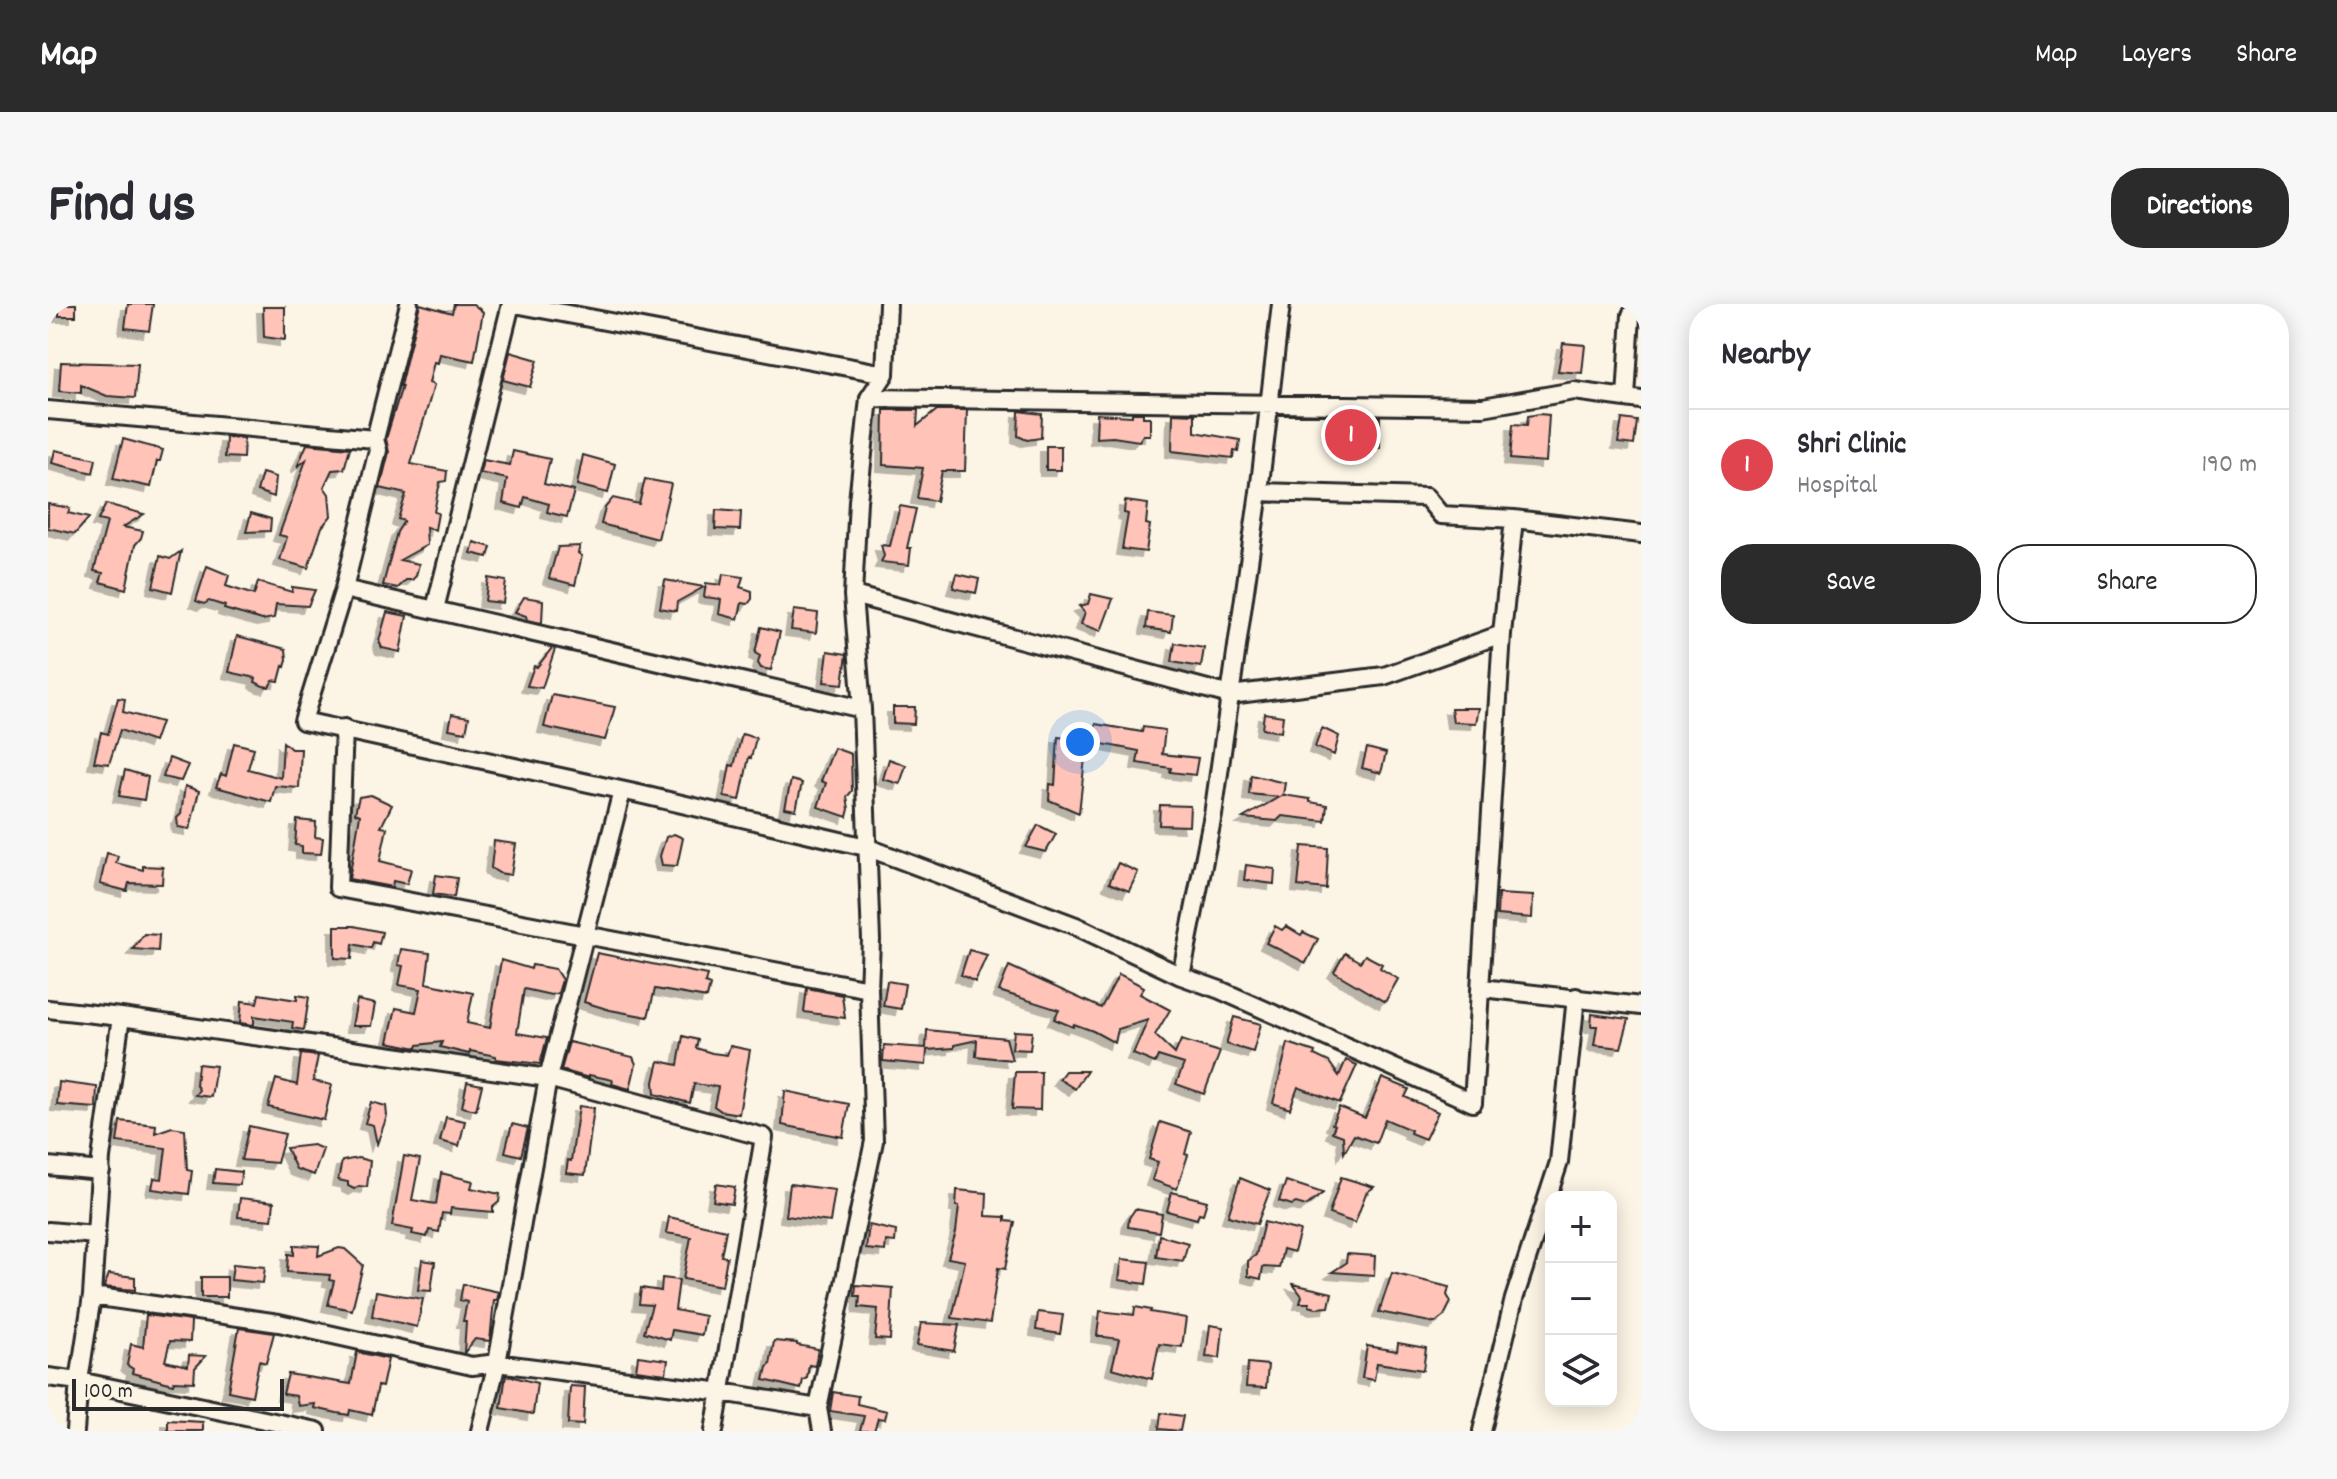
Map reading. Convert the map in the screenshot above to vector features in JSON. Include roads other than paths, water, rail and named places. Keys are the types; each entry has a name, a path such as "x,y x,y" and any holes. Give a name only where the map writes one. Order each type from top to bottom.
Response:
{"street":[{"path":"409,304 375,439 378,450 344,589 303,721 866,847 1076,926 1181,976 1220,990 1473,1103 1502,634 1514,519"},
{"path":"435,609 513,304 885,374"},
{"path":"822,1431 818,1408 874,1141 869,989 871,940 862,709 853,595 858,501 869,398 885,374 888,304"},
{"path":"1181,976 1213,815 1259,492 1281,304"},
{"path":"869,398 1483,407 1574,391 1633,399 1635,313"},
{"path":"48,410 375,439"},
{"path":"1259,492 1426,497 1441,515 1514,519 1641,534"},
{"path":"344,589 862,709"},
{"path":"853,595 1230,695 1384,676 1502,634"},
{"path":"344,728 338,888 869,989"},
{"path":"480,1431 497,1363 548,1078 622,791"},
{"path":"1482,988 1641,1006"},
{"path":"1482,1431 1514,1299 1559,1162 1576,997"},
{"path":"48,1009 548,1078 764,1137 714,1431"},
{"path":"75,1431 92,1296 101,1171 121,1017"},
{"path":"48,1166 101,1171"},
{"path":"48,1231 96,1235"},
{"path":"92,1296 279,1323 472,1366 497,1363 722,1392 818,1408"},
{"path":"48,1377 317,1431"}],"place":[{"name":"Shri Clinic","path":"1351,435"}]}
